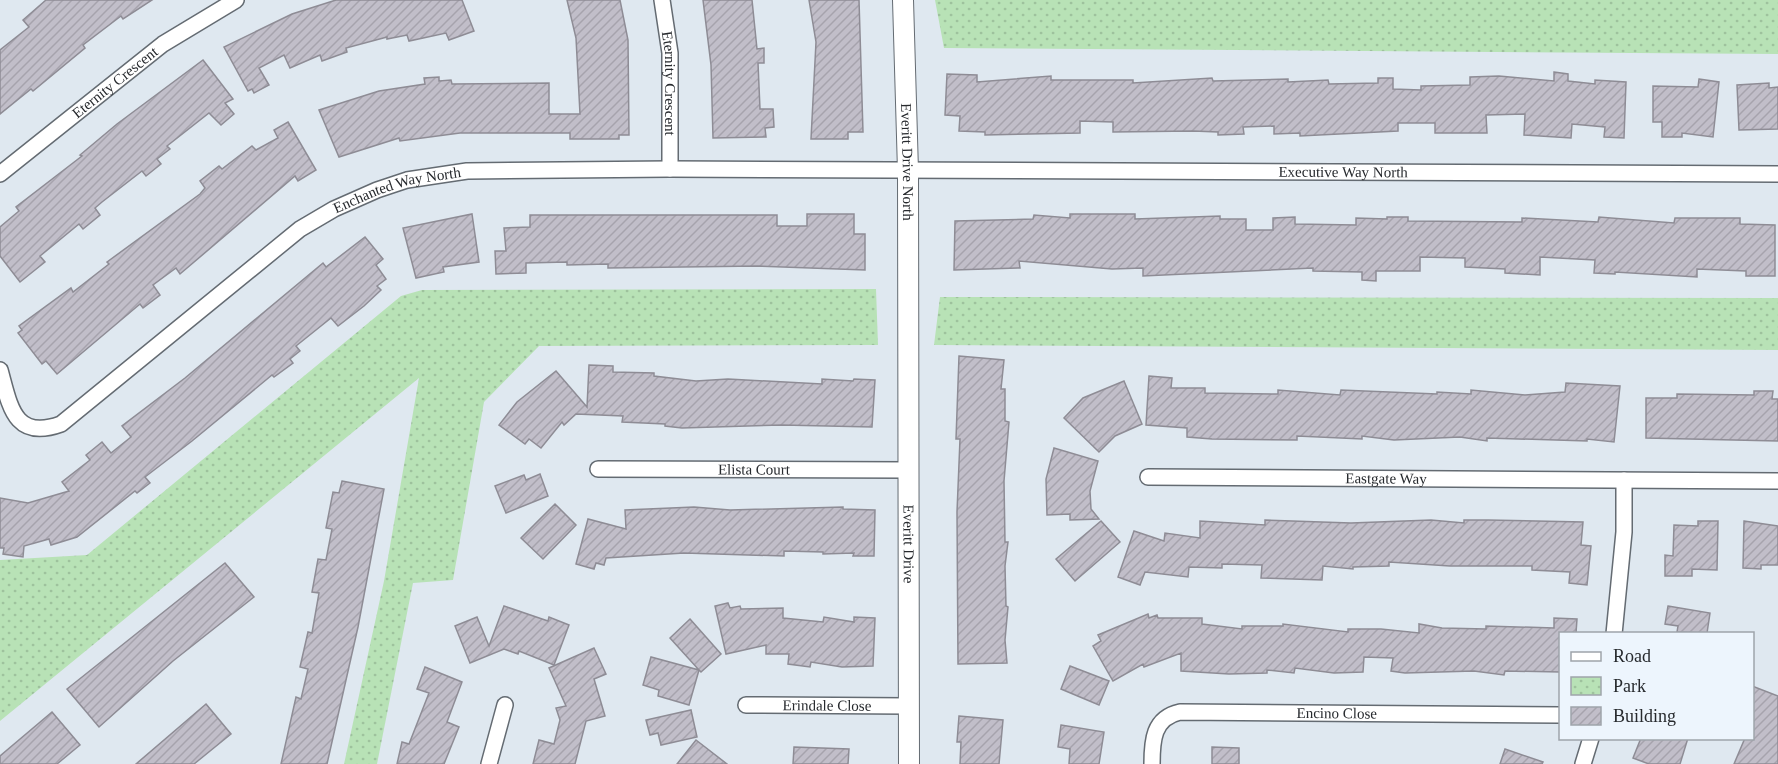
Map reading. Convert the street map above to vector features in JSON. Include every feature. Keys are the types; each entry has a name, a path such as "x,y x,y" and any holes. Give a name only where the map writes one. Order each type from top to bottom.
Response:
{"street":[{"name":"Eternity Crescent","path":"0,174 163,44 236,0"},
{"name":"Eternity Crescent","path":"662,0 670,53 670,169"},
{"name":"Everitt Drive North","path":"903,0 908,171 908,324"},
{"name":"Enchanted Way North","path":"0,370 13,412 19,422 38,429 61,424 279,245 320,218 358,198 408,180 467,171 670,169 908,171"},
{"name":"Executive Way North","path":"908,171 1778,174"},
{"name":"Everitt Drive","path":"908,324 909,764"},
{"name":"Elista Court","path":"598,469 909,470"},
{"name":"Eastgate Way","path":"1148,477 1778,481"},
{"path":"1614,632 1623,552 1623,480"},
{"path":"489,764 505,705"},
{"name":"Erindale Close","path":"746,705 908,706"},
{"name":"Encino Close","path":"1152,764 1152,746 1156,729 1166,717 1180,712 1559,715"},
{"path":"1583,764 1590,740"}],"green space":[{"path":"935,0 1778,0 1778,54 944,48"},
{"path":"876,289 878,345 539,346 484,402 453,580 413,583 377,764 344,764 384,581 419,378 0,721 0,560 87,555 401,296 422,290"},
{"path":"940,297 1778,298 1778,350 934,345"}],"building":[{"path":"46,0 152,0 123,19 121,16 83,45 85,48 33,91 31,89 0,114 0,50 29,27 23,20"},
{"path":"336,0 462,0 474,31 449,40 446,33 409,41 407,35 387,39 387,37 346,48 347,52 322,61 320,55 290,68 284,55 259,68 269,85 254,93 252,89 248,91 224,47 292,14"},
{"path":"567,0 620,0 628,40 629,135 619,135 619,139 570,139 570,133 460,133 400,141 399,138 339,157 319,110 379,91 425,84 424,78 439,77 439,81 451,80 452,84 549,83 549,114 580,114 576,38"},
{"path":"703,0 752,0 757,49 764,48 764,63 758,63 760,109 773,109 774,127 765,128 766,137 713,138 711,65"},
{"path":"809,0 859,0 863,132 848,132 848,139 811,139 816,42"},
{"path":"203,60 233,99 225,103 234,114 221,125 209,113 167,146 170,149 157,159 161,164 146,176 142,171 95,208 100,215 83,229 79,224 40,256 45,262 20,282 0,256 0,227 19,211 16,207 82,156 80,155 117,124"},
{"path":"1554,72 1568,74 1568,81 1595,84 1595,80 1626,82 1624,138 1604,137 1605,127 1572,124 1571,138 1524,135 1525,114 1486,115 1487,133 1435,133 1435,123 1398,123 1398,131 1300,136 1300,133 1274,134 1274,126 1243,127 1244,134 1218,135 1218,132 1193,131 1113,132 1113,122 1080,121 1080,133 985,135 985,132 959,131 960,116 945,115 947,74 977,75 977,82 1051,76 1051,80 1133,80 1133,83 1212,78 1213,81 1328,80 1329,84 1378,83 1378,78 1393,78 1393,89 1421,90 1421,86 1470,85 1470,77 1499,76 1554,81"},
{"path":"1699,79 1719,82 1713,137 1682,133 1682,137 1662,137 1662,122 1653,122 1653,86 1698,87"},
{"path":"1769,83 1769,88 1778,87 1778,129 1739,130 1737,85"},
{"path":"288,122 316,170 298,181 295,176 180,274 176,268 153,285 160,295 143,308 140,304 57,374 46,361 42,364 18,333 22,330 19,326 71,288 73,292 109,264 107,262 200,194 205,188 200,181 219,166 222,169 252,146 256,150 278,138 274,130"},
{"path":"472,214 479,262 443,267 444,272 416,278 403,228"},
{"path":"807,214 854,214 854,234 865,234 865,270 758,266 608,268 608,264 567,265 567,262 526,263 526,273 496,274 495,251 506,251 504,228 530,227 530,215 777,215 777,226 807,226"},
{"path":"1070,214 1135,214 1135,219 1220,216 1220,219 1246,219 1246,230 1273,230 1273,218 1295,217 1295,224 1356,225 1356,218 1387,219 1387,217 1408,217 1408,221 1522,222 1522,218 1598,222 1599,217 1674,223 1675,218 1740,218 1740,224 1775,225 1775,276 1746,276 1746,271 1697,269 1697,277 1615,272 1615,274 1594,273 1595,260 1540,257 1540,275 1505,273 1505,269 1465,267 1465,258 1420,257 1420,271 1376,271 1376,281 1362,280 1362,272 1313,271 1313,268 1143,276 1143,268 1112,269 1019,261 1020,268 954,270 955,221 1033,219 1034,215 1070,218"},
{"path":"365,237 383,259 376,265 386,279 377,286 381,290 364,306 338,326 331,318 296,346 300,351 290,359 293,363 274,377 272,375 145,477 150,483 137,493 135,491 77,537 51,545 49,539 24,546 23,557 3,554 4,548 0,548 0,498 28,503 69,491 62,482 90,460 86,455 102,442 111,453 131,437 122,426 185,378 323,263 326,267"},
{"path":"959,356 1004,360 1001,389 1005,389 1005,421 1009,422 1004,481 1005,542 1008,542 1005,566 1006,606 1008,607 1005,640 1007,663 958,664 957,512 960,439 956,439"},
{"path":"589,365 613,366 613,372 654,373 654,376 696,381 728,379 822,384 822,379 875,380 872,427 782,425 682,428 665,426 665,424 622,422 623,416 576,414 564,425 562,422 541,448 529,439 525,444 499,425 517,402 556,371 587,407"},
{"path":"1149,376 1172,378 1171,388 1205,388 1205,393 1278,394 1278,390 1340,395 1341,390 1471,394 1471,390 1525,395 1565,392 1566,383 1620,386 1614,442 1587,439 1587,441 1487,438 1487,441 1460,437 1394,440 1362,436 1362,439 1297,436 1297,440 1212,439 1187,437 1187,428 1146,425"},
{"path":"1124,381 1142,424 1115,436 1099,452 1064,418 1083,398"},
{"path":"1754,391 1773,391 1772,399 1778,399 1778,441 1646,438 1646,398 1677,398 1677,394 1754,395"},
{"path":"1054,448 1098,461 1090,491 1091,509 1099,519 1070,520 1070,514 1047,515 1046,479"},
{"path":"540,474 548,496 506,513 495,486 524,475 526,480"},
{"path":"342,481 384,489 358,627 327,764 281,764 296,697 301,699 308,669 300,667 308,632 312,633 319,593 312,592 318,559 326,560 332,529 326,528 333,492 339,493"},
{"path":"555,504 576,525 543,559 521,538"},
{"path":"694,507 730,510 843,507 843,509 875,510 874,556 853,556 854,553 823,554 823,552 784,551 784,556 684,553 606,558 604,565 596,563 594,569 576,564 588,519 626,529 625,510"},
{"path":"1265,520 1351,523 1431,520 1464,523 1464,520 1583,522 1581,545 1591,546 1587,585 1569,583 1570,572 1532,570 1532,566 1450,566 1389,562 1389,566 1353,567 1353,569 1323,566 1322,580 1261,578 1262,565 1222,564 1222,568 1189,567 1188,577 1145,572 1140,585 1118,577 1134,531 1164,541 1165,533 1200,538 1200,521 1265,525"},
{"path":"1101,521 1120,542 1075,581 1056,559"},
{"path":"1698,521 1718,521 1717,570 1692,569 1692,576 1665,576 1665,555 1673,556 1674,525 1698,526"},
{"path":"1744,521 1778,526 1778,565 1761,565 1761,569 1743,568"},
{"path":"225,563 254,597 173,661 99,727 67,689"},
{"path":"728,603 730,608 740,606 741,609 783,608 783,618 823,622 824,617 854,622 854,617 875,618 873,666 842,667 811,662 810,667 788,664 789,654 766,654 766,645 726,654 715,606"},
{"path":"504,606 548,621 549,617 569,625 554,665 519,651 518,654 504,649 470,663 455,626 477,617 489,646"},
{"path":"1668,606 1710,613 1707,632 1677,632 1678,626 1665,624"},
{"path":"1148,614 1149,618 1157,615 1158,618 1202,618 1202,624 1242,629 1242,626 1283,626 1283,624 1348,632 1348,629 1381,629 1419,633 1419,624 1442,628 1486,629 1486,626 1554,628 1554,618 1577,619 1576,632 1559,632 1559,672 1505,671 1504,675 1474,671 1405,673 1391,671 1393,658 1364,657 1363,672 1334,673 1295,668 1294,673 1267,670 1267,673 1229,674 1181,671 1181,653 1144,667 1143,664 1113,681 1093,646 1101,641 1098,635"},
{"path":"690,619 721,654 701,672 670,638"},
{"path":"594,648 606,674 594,679 605,716 586,721 575,764 533,764 539,740 554,744 560,720 556,708 566,706 549,668"},
{"path":"651,657 699,670 689,705 658,696 659,690 643,685"},
{"path":"1070,666 1109,681 1099,705 1061,689"},
{"path":"425,667 462,682 447,722 459,727 444,764 397,764 402,742 409,744 429,693 417,689"},
{"path":"1754,687 1778,696 1778,764 1734,764 1744,740 1754,740"},
{"path":"206,704 231,734 194,764 136,764"},
{"path":"691,710 697,737 661,745 658,733 650,735 646,720"},
{"path":"52,712 80,745 57,764 0,764 0,756"},
{"path":"959,716 1003,720 999,764 960,764 961,742 957,742"},
{"path":"1061,725 1104,732 1099,764 1069,764 1070,749 1058,747"},
{"path":"696,740 727,764 677,764"},
{"path":"1640,740 1687,740 1680,764 1649,764 1633,758"},
{"path":"794,747 849,749 848,764 793,764"},
{"path":"1212,747 1239,748 1239,764 1212,764"},
{"path":"1505,749 1543,762 1542,764 1500,764"}]}
